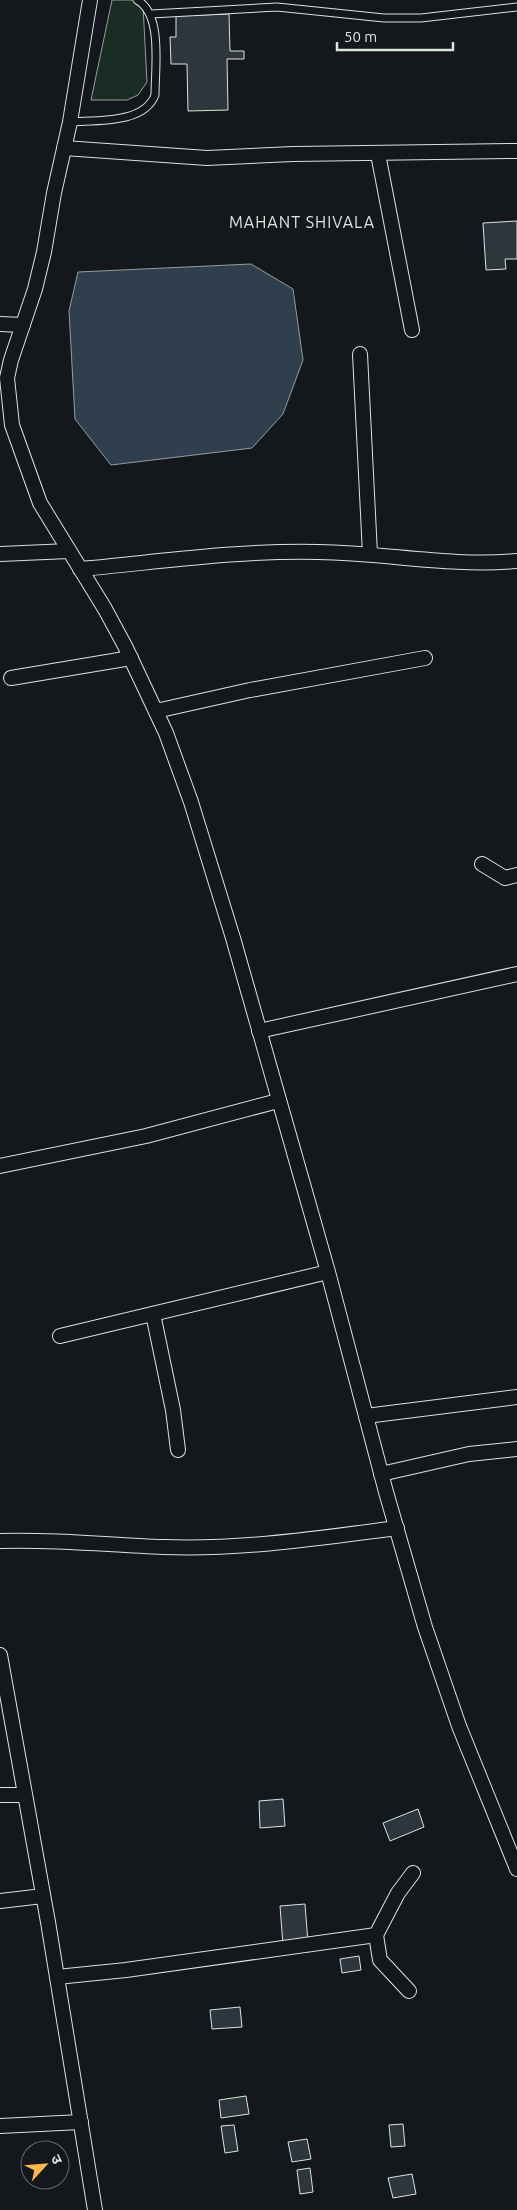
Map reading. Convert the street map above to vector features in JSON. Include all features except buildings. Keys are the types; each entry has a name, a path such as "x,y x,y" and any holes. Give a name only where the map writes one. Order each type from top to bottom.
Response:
{"street":[{"path":"90,0 70,122 44,252 35,289 10,360 7,378 12,425 40,502 105,609 131,658 156,711 191,802 328,1272 381,1474 425,1627 459,1726 517,1868"},
{"path":"64,148 207,158 517,151"},
{"path":"378,154 412,330"},
{"path":"0,324 23,325"},
{"path":"360,354 370,554"},
{"path":"0,554 69,551"},
{"path":"80,569 281,552 370,554 465,563 517,560"},
{"path":"10,678 131,658"},
{"path":"156,711 250,690 424,658"},
{"path":"482,864 505,878 517,876"},
{"path":"259,1030 517,974"},
{"path":"0,1166 146,1136 278,1101"},
{"path":"60,1336 328,1272"},
{"path":"153,1314 173,1410 178,1450"},
{"path":"366,1416 517,1397"},
{"path":"381,1474 469,1454 517,1449"},
{"path":"0,1541 134,1544 163,1547 272,1544 397,1528"},
{"path":"0,1655 57,1977 95,2210"},
{"path":"0,1795 24,1795"},
{"path":"409,1991 380,1960 376,1935 398,1893 412,1873"},
{"path":"0,1902 43,1896"},
{"path":"57,1977 126,1970 376,1935"},
{"path":"0,2126 81,2122"}],"lane":[{"path":"70,122 126,117 144,110 152,103 155,85 155,28 148,8 137,0"},
{"path":"151,14 277,7 384,18 421,18 517,7"}],"green space":[{"path":"112,0 137,0 143,6 147,82 138,95 127,100 91,100"}],"water":[{"path":"251,264 293,289 303,360 283,414 252,448 111,465 75,419 69,311 78,272"}],"district":[{"name":"MAHANT SHIVALA","path":"302,222"}]}
